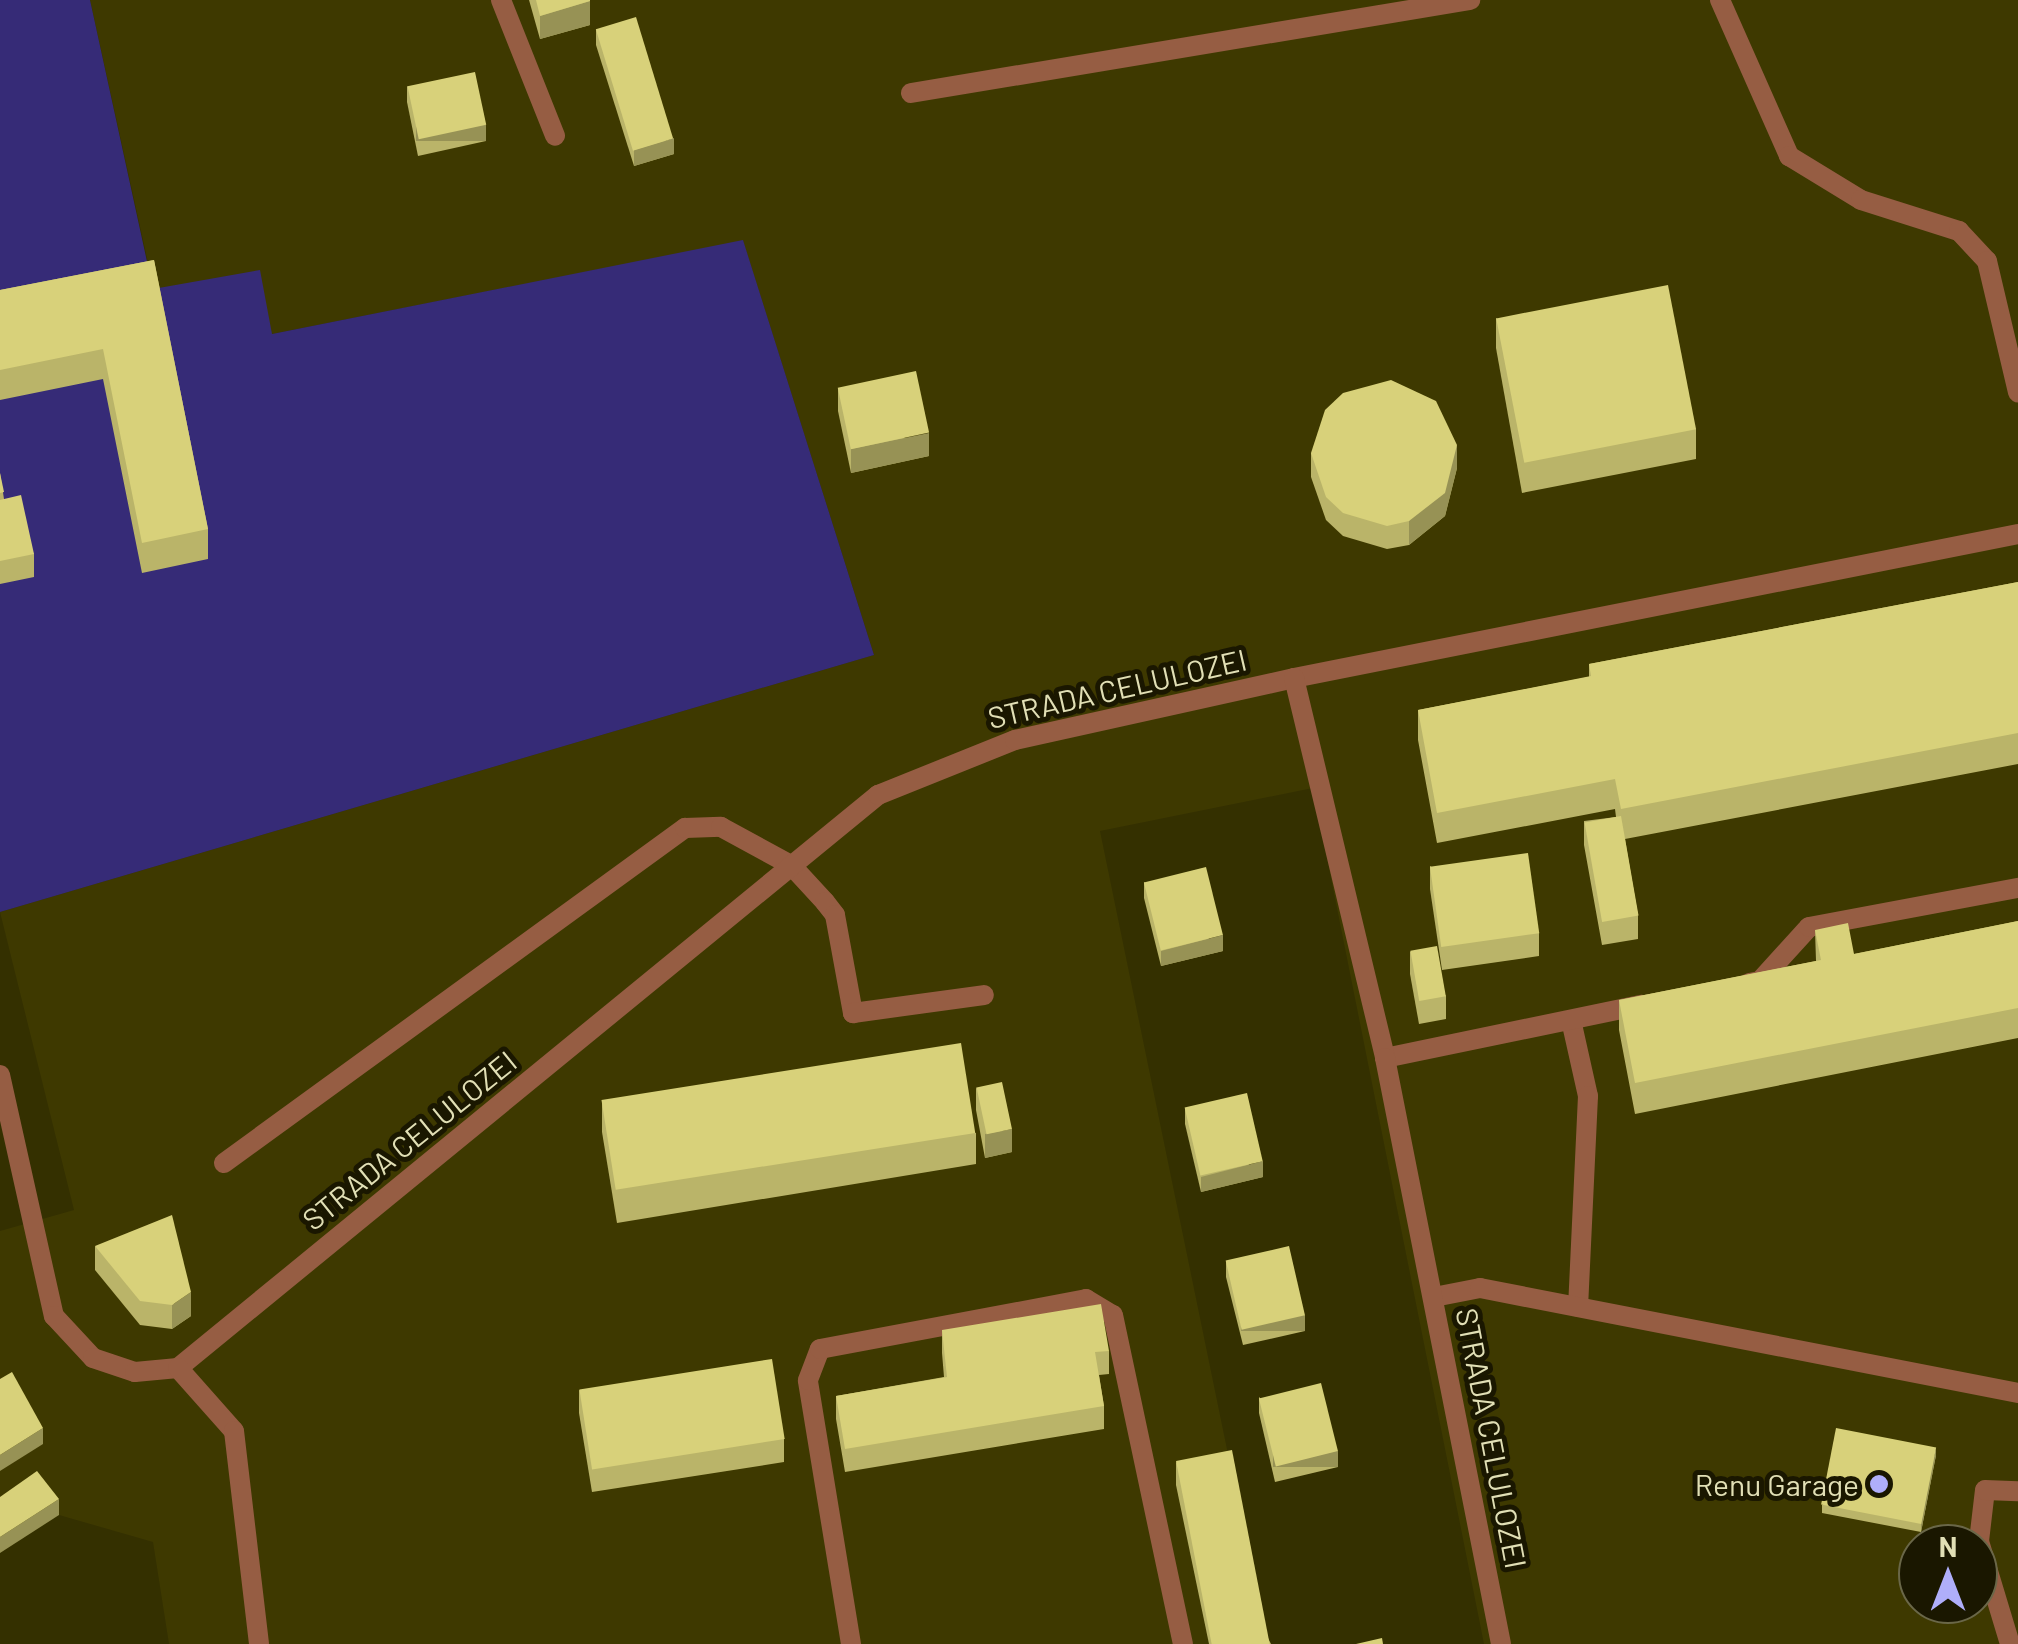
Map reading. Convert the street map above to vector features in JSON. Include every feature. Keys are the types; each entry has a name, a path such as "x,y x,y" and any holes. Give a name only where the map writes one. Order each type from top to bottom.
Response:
{"lane":[{"path":"501,0 555,136"},
{"path":"911,93 1470,0"},
{"path":"1720,0 1789,156 1861,200 1959,232 1988,261 2018,392"},
{"path":"1294,678 2018,534"},
{"name":"STRADA CELULOZEI","path":"178,1368 878,795 941,764 1014,740 1294,678 1385,1058 1501,1644"},
{"path":"224,1163 684,828 721,826 791,865 835,915 853,1014 984,996"},
{"path":"1722,988 1760,981 1809,927 2018,888"},
{"path":"1385,1058 1666,1000"},
{"path":"1571,1020 1588,1096 1578,1308"},
{"path":"0,1074 54,1316 92,1358 134,1372 178,1368 234,1431 258,1644"},
{"path":"1434,1296 1480,1288 2018,1393"},
{"path":"852,1644 808,1380 820,1348 1086,1299 1112,1315 1183,1644"},
{"path":"2010,1644 1979,1541 1985,1490 2018,1492"}],"shaded area":[{"path":"0,0 90,0 153,289 260,270 272,334 743,240 874,655 0,912"},
{"path":"90,0 2018,0 2018,1644 1484,1644 1313,788 1100,831 1267,1644 169,1644 153,1542 59,1515 0,1553 0,1231 74,1210 0,912 874,655 743,241 272,334 154,290"}],"building":[{"path":"536,0 590,0 590,1 540,16"},
{"path":"636,17 673,138 633,151 596,29"},
{"path":"475,72 486,125 419,139 408,86"},
{"path":"154,260 208,529 142,543 103,349 0,370 0,290"},
{"path":"1668,285 1696,429 1524,463 1496,318"},
{"path":"916,371 929,433 851,449 838,388"},
{"path":"1391,380 1436,401 1457,445 1445,493 1409,521 1387,526 1343,513 1326,497 1311,453 1325,410 1343,393"},
{"path":"21,495 34,554 0,561 0,500"},
{"path":"2018,582 2018,733 1621,809 1615,779 1437,813 1418,710 1591,676 1589,664"},
{"path":"1621,816 1639,915 1602,922 1585,822"},
{"path":"1528,853 1539,933 1441,947 1430,867"},
{"path":"1206,867 1223,935 1161,950 1144,882"},
{"path":"2018,921 2018,1008 1635,1083 1619,1000 1821,960 1815,930 1848,923 1854,954"},
{"path":"1437,946 1446,996 1419,1001 1410,951"},
{"path":"961,1043 975,1133 616,1190 601,1100"},
{"path":"1002,1082 1012,1129 987,1134 977,1087"},
{"path":"1247,1093 1263,1161 1200,1176 1185,1107"},
{"path":"172,1215 191,1292 172,1305 140,1301 95,1246"},
{"path":"1289,1246 1305,1315 1242,1330 1226,1261"},
{"path":"1101,1304 1109,1351 1095,1352 1104,1406 845,1449 836,1396 947,1377 942,1330"},
{"path":"772,1359 785,1439 592,1470 579,1390"},
{"path":"12,1372 43,1428 0,1455 0,1379"},
{"path":"1321,1383 1338,1451 1276,1466 1259,1398"},
{"name":"Renu Garage","path":"1836,1428 1936,1447 1921,1524 1821,1505"},
{"path":"1232,1450 1270,1644 1212,1644 1176,1461"},
{"path":"37,1471 59,1499 0,1537 0,1497"},
{"path":"1382,1638 1383,1644 1356,1644"}],"place":[{"name":"Renu Garage","path":"1879,1484"}]}
